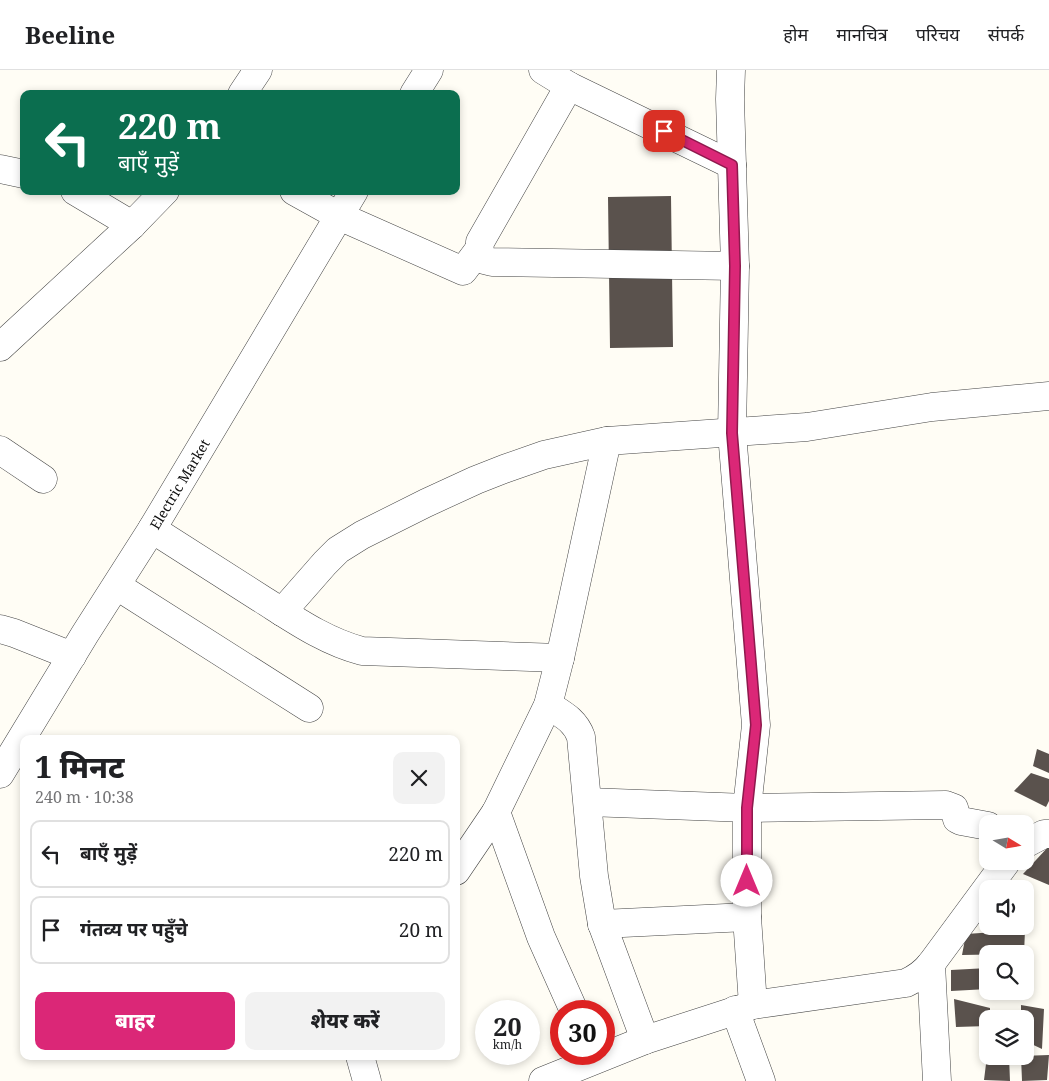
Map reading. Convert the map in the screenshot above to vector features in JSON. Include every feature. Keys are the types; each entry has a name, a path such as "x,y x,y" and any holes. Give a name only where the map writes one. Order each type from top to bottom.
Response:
{"street":[{"path":"245,90 258,70"},
{"path":"416,90 429,70"},
{"path":"543,70 569,86 732,165"},
{"path":"731,70 730,99 735,266 732,433 756,725 747,808 747,917 744,1007 761,1081"},
{"path":"301,195 339,216 463,271 478,251 480,242 569,86"},
{"path":"0,170 20,173"},
{"path":"82,195 132,225"},
{"path":"0,347 132,225 161,195"},
{"name":"Electric Market","path":"27,735 72,656 152,530 352,195"},
{"path":"478,251 479,255 492,262 735,266"},
{"path":"282,612 338,550 362,535 426,503 504,469 544,455 607,441 807,427 932,407 1049,396"},
{"path":"460,865 496,812 548,705 607,441"},
{"path":"0,450 43,479"},
{"path":"152,530 333,642 362,651 560,658"},
{"path":"117,586 309,708"},
{"path":"0,630 14,633 72,656"},
{"path":"548,705 573,722 578,728 581,737 594,876 602,924 645,1040"},
{"name":"Electric Market","path":"12,762 20,748"},
{"path":"588,802 747,808 946,805 954,808 958,819 961,821 979,824"},
{"path":"496,812 541,937 569,1000"},
{"path":"615,1056 645,1040 744,1007 906,983 924,973 932,964 1000,870"},
{"path":"602,924 747,917"},
{"path":"932,964 938,1081"},
{"path":"361,1060 367,1081"},
{"path":"543,1081 597,1065"}],"building":[{"path":"671,196 673,347 610,348 608,197"},
{"path":"1037,749 1049,754 1049,773 1033,766"},
{"path":"1031,773 1049,779 1049,801 1046,807 1014,791"},
{"path":"1049,846 1049,885 1023,874 1027,870 1034,870 1034,862"},
{"path":"966,934 1025,935 1024,945 979,945 979,955 962,955"},
{"path":"979,968 979,989 951,991 951,970"},
{"path":"954,999 990,1008 990,1010 979,1010 979,1026 956,1027"},
{"path":"1021,1005 1044,1009 1042,1049 1034,1045 1034,1010 1021,1010"},
{"path":"1049,1055 1047,1080 1022,1081 1021,1065 1034,1065 1034,1056"},
{"path":"986,1065 1009,1065 1010,1081 984,1080"}],"route":[{"path":"664,131 732,165 735,266 732,433 756,725 747,808 747,881"}]}
